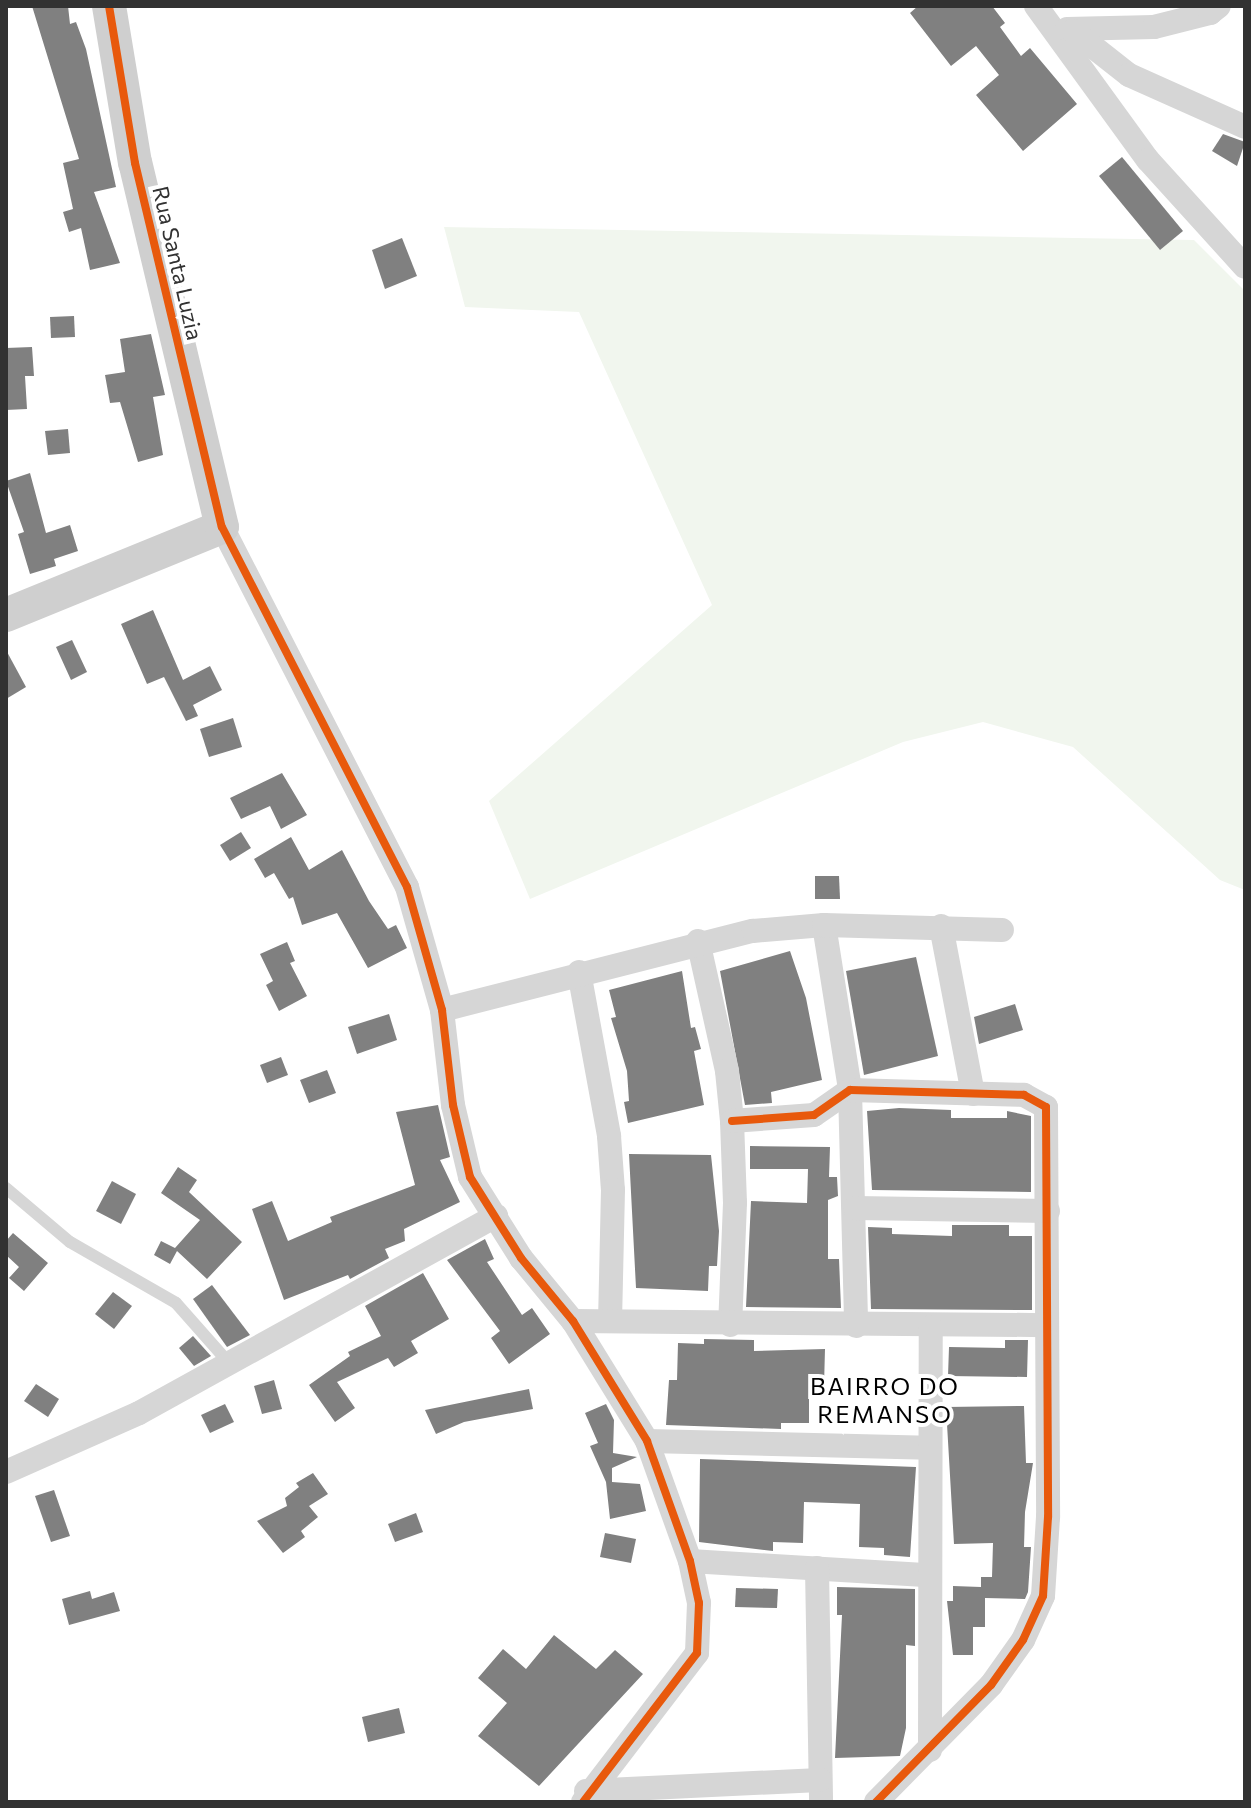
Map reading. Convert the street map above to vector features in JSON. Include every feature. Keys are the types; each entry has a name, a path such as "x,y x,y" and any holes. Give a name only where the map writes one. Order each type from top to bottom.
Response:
{"street":[{"name":"Rua Santa Luzia","path":"109,6 135,163 222,527"},
{"path":"1036,6 1129,75 1245,127"},
{"path":"1063,29 1154,27 1210,13 1219,6"},
{"path":"1063,29 1148,160 1245,267"},
{"path":"6,615 222,527 407,887 442,1010 460,1146 470,1177 573,1321 647,1441 690,1561 699,1603 697,1653 643,1728 584,1797"},
{"path":"442,1010 698,941 824,925 1002,930"},
{"path":"824,925 850,1090 856,1326"},
{"path":"941,926 973,1094"},
{"path":"698,941 724,1057 732,1121 735,1203 730,1325"},
{"path":"579,972 610,1150 610,1319"},
{"path":"732,1121 814,1115 850,1090 1024,1095 1046,1107 1048,1211 1043,1596 1030,1629 991,1685 876,1802"},
{"path":"855,1208 1048,1211"},
{"path":"6,1472 126,1419 496,1216"},
{"path":"573,1321 610,1319 730,1325 931,1327 1046,1325"},
{"path":"930,1750 928,1448 931,1327"},
{"path":"647,1441 928,1448"},
{"path":"690,1561 929,1575"},
{"path":"584,1797 820,1791 817,1568"}],"lane":[{"path":"6,1188 70,1242 176,1303 229,1363"}],"shaded area":[{"path":"444,227 1194,240 1245,291 1245,890 1220,880 1073,747 983,722 903,742 530,899 489,801 712,605 579,312 465,307"}],"building":[{"path":"32,6 68,6 70,24 76,22 86,49 116,187 94,192 120,263 90,270 81,228 69,232 63,212 73,209 63,163 79,159"},
{"path":"918,6 992,6 1005,23 1000,27 1021,56 1030,48 1077,104 1023,151 976,95 999,75 976,46 951,66 910,13"},
{"path":"1223,134 1245,142 1237,166 1212,151"},
{"path":"1122,157 1183,231 1160,250 1099,176"},
{"path":"402,238 417,276 385,289 372,250"},
{"path":"74,316 75,337 51,338 50,317"},
{"path":"151,334 165,395 153,397 163,455 138,462 120,402 110,403 105,375 125,372 120,339"},
{"path":"32,347 34,376 25,376 27,409 6,410 6,348"},
{"path":"68,429 70,453 48,455 45,431"},
{"path":"30,473 46,533 70,525 78,551 54,559 56,566 30,574 18,534 24,532 6,481"},
{"path":"153,610 183,680 210,666 222,690 193,705 198,716 186,721 164,677 147,684 121,624"},
{"path":"72,640 87,672 71,680 56,647"},
{"path":"6,650 26,687 6,699"},
{"path":"233,718 242,747 209,757 200,729"},
{"path":"282,773 307,815 281,829 270,806 241,819 230,798"},
{"path":"241,832 251,848 230,861 220,845"},
{"path":"291,837 309,870 342,850 369,901 388,929 396,925 407,948 368,968 337,913 302,925 293,897 289,899 274,873 265,878 254,859"},
{"path":"815,876 839,876 840,899 815,899"},
{"path":"287,942 295,961 290,963 307,996 279,1011 266,985 273,981 260,954"},
{"path":"790,951 806,998 822,1080 771,1092 772,1103 745,1105 720,971"},
{"path":"916,957 938,1056 864,1075 846,971"},
{"path":"682,971 691,1028 695,1027 701,1049 694,1051 704,1105 628,1123 624,1102 629,1101 627,1071 611,1018 616,1017 609,990"},
{"path":"1015,1004 1023,1030 979,1044 974,1017"},
{"path":"389,1014 397,1040 357,1054 348,1027"},
{"path":"281,1057 288,1075 267,1083 260,1065"},
{"path":"327,1070 336,1093 309,1103 300,1080"},
{"path":"438,1105 450,1157 440,1160 460,1202 404,1229 405,1241 385,1249 389,1258 350,1279 348,1275 284,1300 252,1209 272,1201 288,1241 332,1222 330,1217 415,1185 396,1112"},
{"path":"899,1108 951,1110 951,1118 1007,1118 1007,1111 1031,1116 1031,1192 872,1190 867,1111"},
{"path":"750,1146 830,1147 829,1177 837,1177 838,1196 828,1200 828,1259 839,1259 841,1308 746,1307 751,1201 807,1203 808,1169 750,1169"},
{"path":"629,1154 711,1155 719,1231 717,1266 709,1266 708,1291 636,1288"},
{"path":"178,1167 197,1180 189,1192 242,1242 207,1279 177,1251 170,1264 154,1255 161,1241 175,1248 200,1220 161,1193"},
{"path":"112,1181 136,1194 121,1224 96,1211"},
{"path":"952,1225 1009,1225 1009,1236 1032,1236 1032,1310 871,1309 868,1227 892,1228 892,1234 952,1236"},
{"path":"13,1233 48,1263 24,1291 9,1278 19,1267 6,1255 6,1241"},
{"path":"485,1239 494,1259 487,1262 522,1315 532,1308 550,1334 509,1364 491,1338 500,1331 447,1260"},
{"path":"423,1273 449,1319 411,1341 418,1353 394,1367 388,1358 337,1382 355,1408 335,1422 309,1385 350,1356 348,1352 381,1336 365,1306"},
{"path":"212,1285 250,1335 227,1347 193,1299"},
{"path":"113,1292 132,1306 114,1329 95,1314"},
{"path":"193,1336 211,1356 194,1366 179,1348"},
{"path":"704,1339 754,1340 754,1351 825,1349 824,1386 809,1386 809,1423 781,1423 781,1429 666,1425 669,1380 677,1380 678,1343 704,1344"},
{"path":"1005,1340 1028,1340 1027,1377 948,1376 949,1347 1005,1348"},
{"path":"274,1380 282,1409 262,1414 254,1386"},
{"path":"36,1384 59,1399 48,1417 24,1401"},
{"path":"529,1389 533,1409 464,1422 436,1434 425,1410"},
{"path":"225,1404 234,1422 210,1433 201,1415"},
{"path":"606,1404 614,1420 613,1453 637,1457 612,1468 612,1482 640,1484 646,1511 610,1519 606,1482 590,1446 598,1443 585,1413"},
{"path":"1024,1406 1026,1463 1033,1463 1025,1512 1024,1547 1031,1547 1028,1592 1025,1599 985,1598 985,1627 973,1627 973,1655 953,1655 947,1601 953,1601 953,1586 981,1587 981,1577 992,1577 993,1543 954,1544 946,1407"},
{"path":"700,1459 916,1467 910,1557 884,1555 884,1548 859,1547 860,1504 804,1502 803,1543 773,1542 773,1551 699,1542"},
{"path":"313,1473 328,1494 309,1506 318,1517 301,1531 305,1537 283,1553 257,1521 287,1506 285,1498 299,1487 296,1483"},
{"path":"54,1490 70,1536 51,1542 35,1496"},
{"path":"416,1513 423,1532 395,1542 388,1524"},
{"path":"605,1533 636,1539 631,1563 600,1557"},
{"path":"837,1587 915,1589 915,1646 906,1645 906,1728 900,1756 835,1758 842,1615 837,1615"},
{"path":"736,1588 778,1589 777,1608 735,1607"},
{"path":"90,1591 92,1599 114,1592 120,1611 69,1625 62,1599"},
{"path":"554,1635 596,1669 615,1650 643,1674 539,1786 478,1736 507,1703 478,1678 503,1649 526,1669"},
{"path":"399,1708 405,1733 368,1742 362,1717"}],"cycle path":[{"path":"109,6 135,163 222,527 407,887 442,1010 453,1105 470,1177 521,1258 573,1321 647,1441 690,1561 699,1603 697,1653 583,1802"},
{"path":"732,1121 814,1115 850,1090 1024,1095 1046,1107 1048,1517 1043,1596 1023,1640 991,1685 876,1802"}],"district":[{"name":"BAIRRO DO REMANSO","path":"885,1400"}]}
